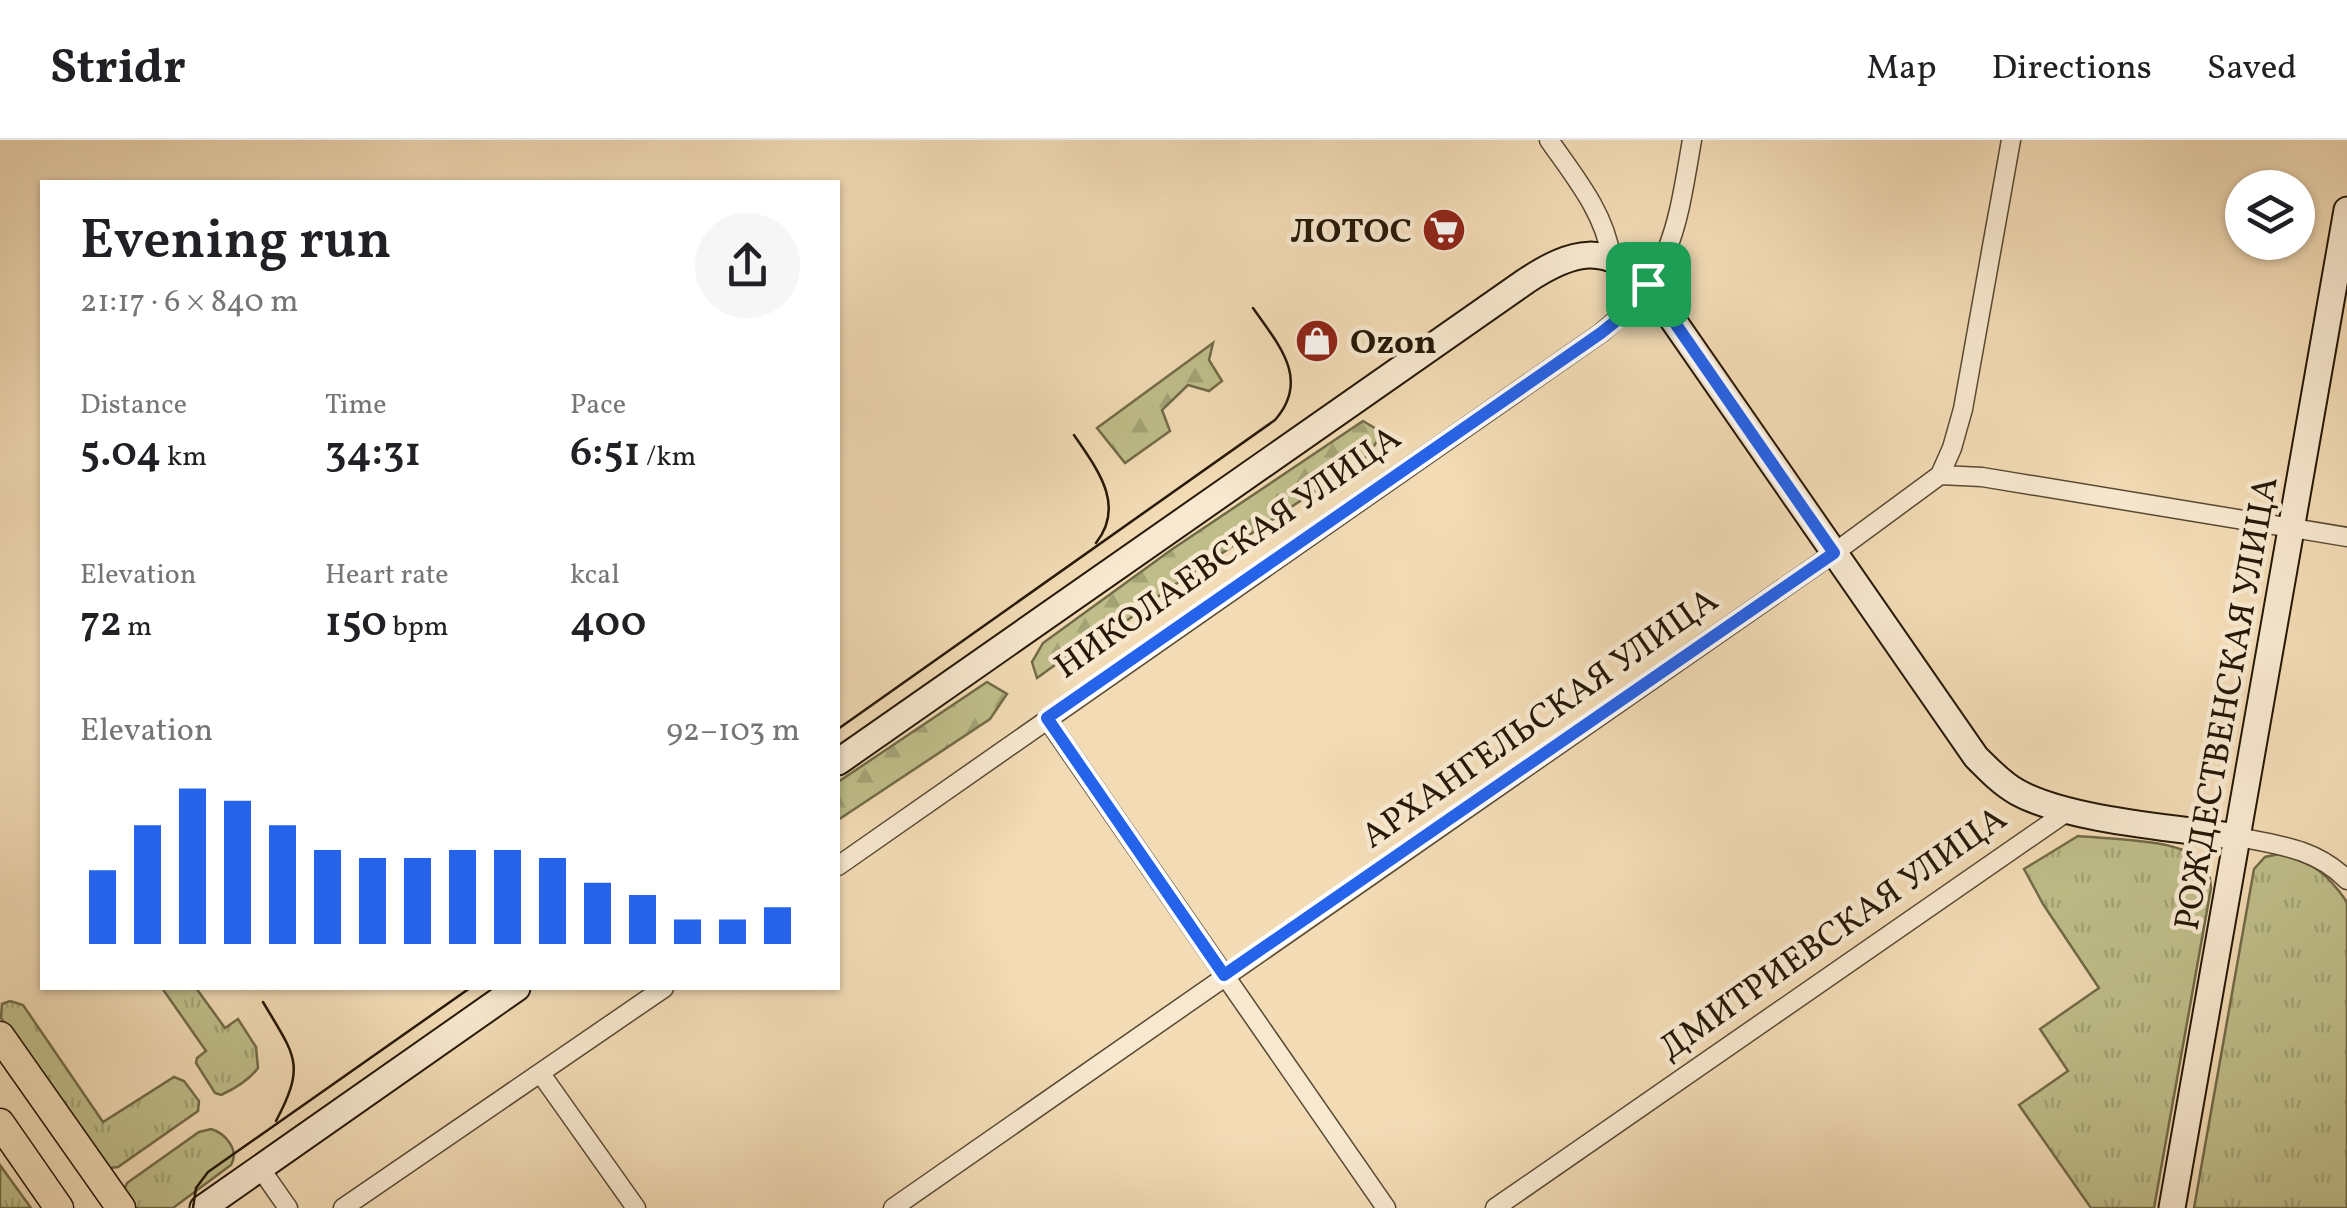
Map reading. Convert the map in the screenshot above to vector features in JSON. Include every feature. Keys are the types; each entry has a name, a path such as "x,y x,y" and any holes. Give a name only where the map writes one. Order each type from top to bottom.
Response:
{"main road":[{"name":"РОЖДЕСТВЕНСКАЯ УЛИЦА","path":"2172,1208 2346,218"},
{"name":"НИКОЛАЕВСКАЯ УЛИЦА","path":"840,761 1526,280 1554,263 1574,257 1611,257"},
{"path":"1611,257 1628,264 1648,284 1976,756 2016,792 2068,811 2238,838"},
{"path":"203,1208 514,990"},
{"path":"0,1036 121,1208"},
{"path":"0,1124 59,1208"}],"street":[{"path":"1549,140 1608,235 1611,257"},
{"name":"НИКОЛАЕВСКАЯ УЛИЦА","path":"840,865 1632,308 1665,260 1692,140"},
{"path":"2011,140 1963,409 1940,474 1982,477 2347,537"},
{"name":"АРХАНГЕЛЬСКАЯ УЛИЦА","path":"892,1208 1834,553 1940,474"},
{"path":"1047,718 1386,1208"},
{"name":"ДМИТРИЕВСКАЯ УЛИЦА","path":"1495,1208 2068,811"},
{"path":"2238,838 2311,853 2332,864 2347,880"},
{"path":"343,1208 661,990"},
{"path":"541,1074 636,1208"},
{"path":"260,1168 288,1208"}],"green space":[{"path":"1213,343 1209,360 1222,381 1209,391 1188,385 1162,410 1170,431 1125,463 1097,428"},
{"path":"1363,421 1383,433 1366,457 1164,592 1102,640 1069,655 1037,678 1032,662 1043,643 1171,550"},
{"path":"987,682 1007,694 990,719 840,819 840,781"},
{"path":"2078,836 2163,845 2208,863 2211,888 2154,1208 2091,1208 2019,1105 2068,1071 2040,1029 2099,988 2024,869"},
{"path":"2279,854 2319,871 2347,902 2347,1208 2194,1208 2254,869 2265,857"},
{"path":"163,990 197,990 225,1028 238,1019 256,1047 258,1068 221,1095 215,1093 196,1063 206,1051"},
{"path":"10,1001 23,1005 103,1122 174,1077 184,1081 199,1101 198,1111 118,1167 110,1168 1,1018 2,1004"},
{"path":"211,1129 230,1143 234,1154 231,1165 173,1208 134,1208 124,1190 127,1183 199,1132"},
{"path":"0,1165 31,1208 0,1208"}],"tram line":[{"path":"840,728 1275,420 1285,405 1290,376 1280,348 1253,308"},
{"path":"1074,435 1099,474 1108,501 1105,529 1096,543"},
{"path":"193,1208 196,1188 208,1172 467,990"},
{"path":"263,1002 293,1060 291,1085 276,1121"}],"place":[{"name":"ЛОТОС","path":"1444,230"},
{"name":"Ozon","path":"1317,341"}],"route":[{"path":"1648,284 1834,553 1224,975 1047,718 1601,333 1632,308 1648,284"}]}
